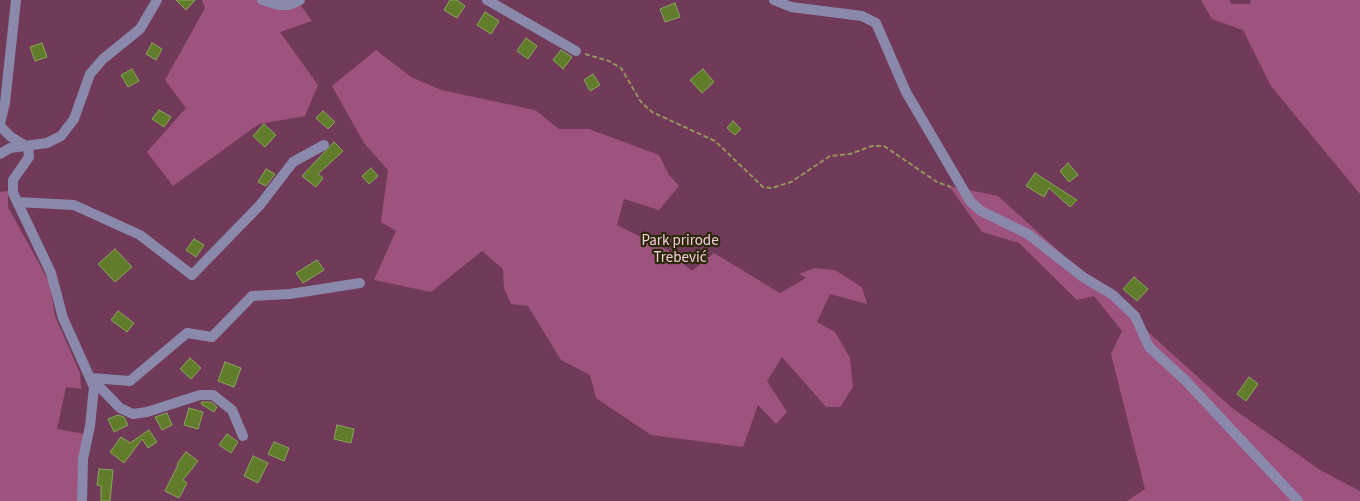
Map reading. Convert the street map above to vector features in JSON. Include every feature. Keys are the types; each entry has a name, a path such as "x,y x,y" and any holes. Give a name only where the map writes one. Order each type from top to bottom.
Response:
{"street":[{"path":"16,0 5,103 0,125 11,137 28,147"},
{"path":"0,154 10,148 47,143 61,136 68,128 90,74 104,59 140,29 156,0"},
{"path":"262,0 278,5 300,0"},
{"path":"486,0 576,51"},
{"path":"774,0 791,7 862,16 876,23 906,92 970,201 981,211 1028,234 1123,304 1135,316 1149,347 1186,381 1298,501"},
{"path":"17,202 74,204 140,235 192,275 260,205 293,162 324,145"},
{"path":"28,147 29,157 12,180 13,192 51,273 62,318 92,378 120,408 133,414 147,412 200,395 213,395 232,410 243,436"},
{"path":"92,378 130,381 187,333 212,337 252,296 290,294 360,284"},
{"path":"82,501 83,458 94,399 92,378"}],"path":[{"path":"576,51 609,60 621,68 641,102 652,112 715,141 763,187 772,188 791,182 830,156 850,154 872,146 884,146 937,182 961,188"}],"green space":[{"name":"Park prirode Trebević","path":"0,0 1360,0 1360,501 0,501"}],"shaded area":[{"path":"202,0 297,0 312,21 280,32 318,85 305,116 259,124 173,186 147,152 186,108 165,80 205,8"},
{"path":"1201,0 1229,0 1232,4 1250,4 1251,0 1360,0 1360,194 1271,86 1243,30 1212,19"},
{"path":"376,50 411,77 441,90 535,110 559,129 589,129 659,155 669,175 679,186 659,210 624,199 617,225 667,250 692,271 714,253 780,293 806,278 799,274 814,268 835,270 862,287 867,304 830,294 817,322 835,332 850,358 853,387 840,407 826,407 782,357 767,381 787,412 776,424 758,405 743,447 651,435 596,398 590,375 561,360 528,306 511,304 504,288 503,269 482,251 431,292 374,280 396,231 381,222 388,170 364,143 332,86"},
{"path":"949,186 998,196 1232,408 1320,470 1360,491 1360,501 1127,501 1145,489 1111,354 1122,331 1094,296 1077,300 1019,243 982,232"},
{"path":"8,191 8,207 49,282 55,316 80,373 81,389 66,387 57,429 85,434 79,501 0,501 0,192"}],"building":[{"path":"176,0 195,0 186,10"},
{"path":"450,0 457,0 465,6 457,18 444,10"},
{"path":"675,3 680,17 665,22 660,9"},
{"path":"485,12 499,21 491,34 477,25"},
{"path":"526,38 537,46 528,59 517,51"},
{"path":"42,43 47,57 35,61 30,47"},
{"path":"152,43 162,49 156,60 146,54"},
{"path":"561,50 572,57 563,69 553,60"},
{"path":"132,69 139,81 128,87 121,75"},
{"path":"703,69 714,82 702,93 690,80"},
{"path":"593,74 600,85 590,91 584,80"},
{"path":"159,110 171,117 164,127 152,119"},
{"path":"323,111 335,122 328,129 316,118"},
{"path":"733,121 741,129 735,135 727,128"},
{"path":"264,124 276,135 265,147 253,136"},
{"path":"334,142 343,151 318,174 323,178 316,187 302,176"},
{"path":"1068,163 1078,175 1069,182 1060,171"},
{"path":"371,168 378,176 369,184 362,176"},
{"path":"266,169 275,174 266,186 258,182"},
{"path":"1035,173 1077,200 1070,207 1049,188 1044,197 1026,186"},
{"path":"194,239 204,245 196,257 186,250"},
{"path":"115,249 132,267 115,282 98,264"},
{"path":"317,260 324,270 303,283 296,273"},
{"path":"1134,277 1148,289 1137,301 1123,289"},
{"path":"118,311 134,323 127,332 111,320"},
{"path":"190,358 201,368 191,379 180,369"},
{"path":"225,362 241,368 234,387 218,381"},
{"path":"1249,377 1258,384 1246,401 1237,394"},
{"path":"202,402 211,402 217,407 214,412 201,404"},
{"path":"189,408 203,412 198,429 184,425"},
{"path":"167,413 172,425 162,430 155,417"},
{"path":"118,415 124,417 128,425 114,432 108,419"},
{"path":"337,425 354,429 351,443 334,439"},
{"path":"149,430 157,442 148,448 142,439 124,463 110,452 121,437 130,443"},
{"path":"227,434 238,442 231,453 219,445"},
{"path":"274,442 289,448 284,461 268,454"},
{"path":"186,452 198,461 183,480 187,483 179,498 165,491 177,464"},
{"path":"253,456 268,463 258,483 244,476"},
{"path":"99,469 113,470 110,501 101,501 101,486 97,485"}]}
